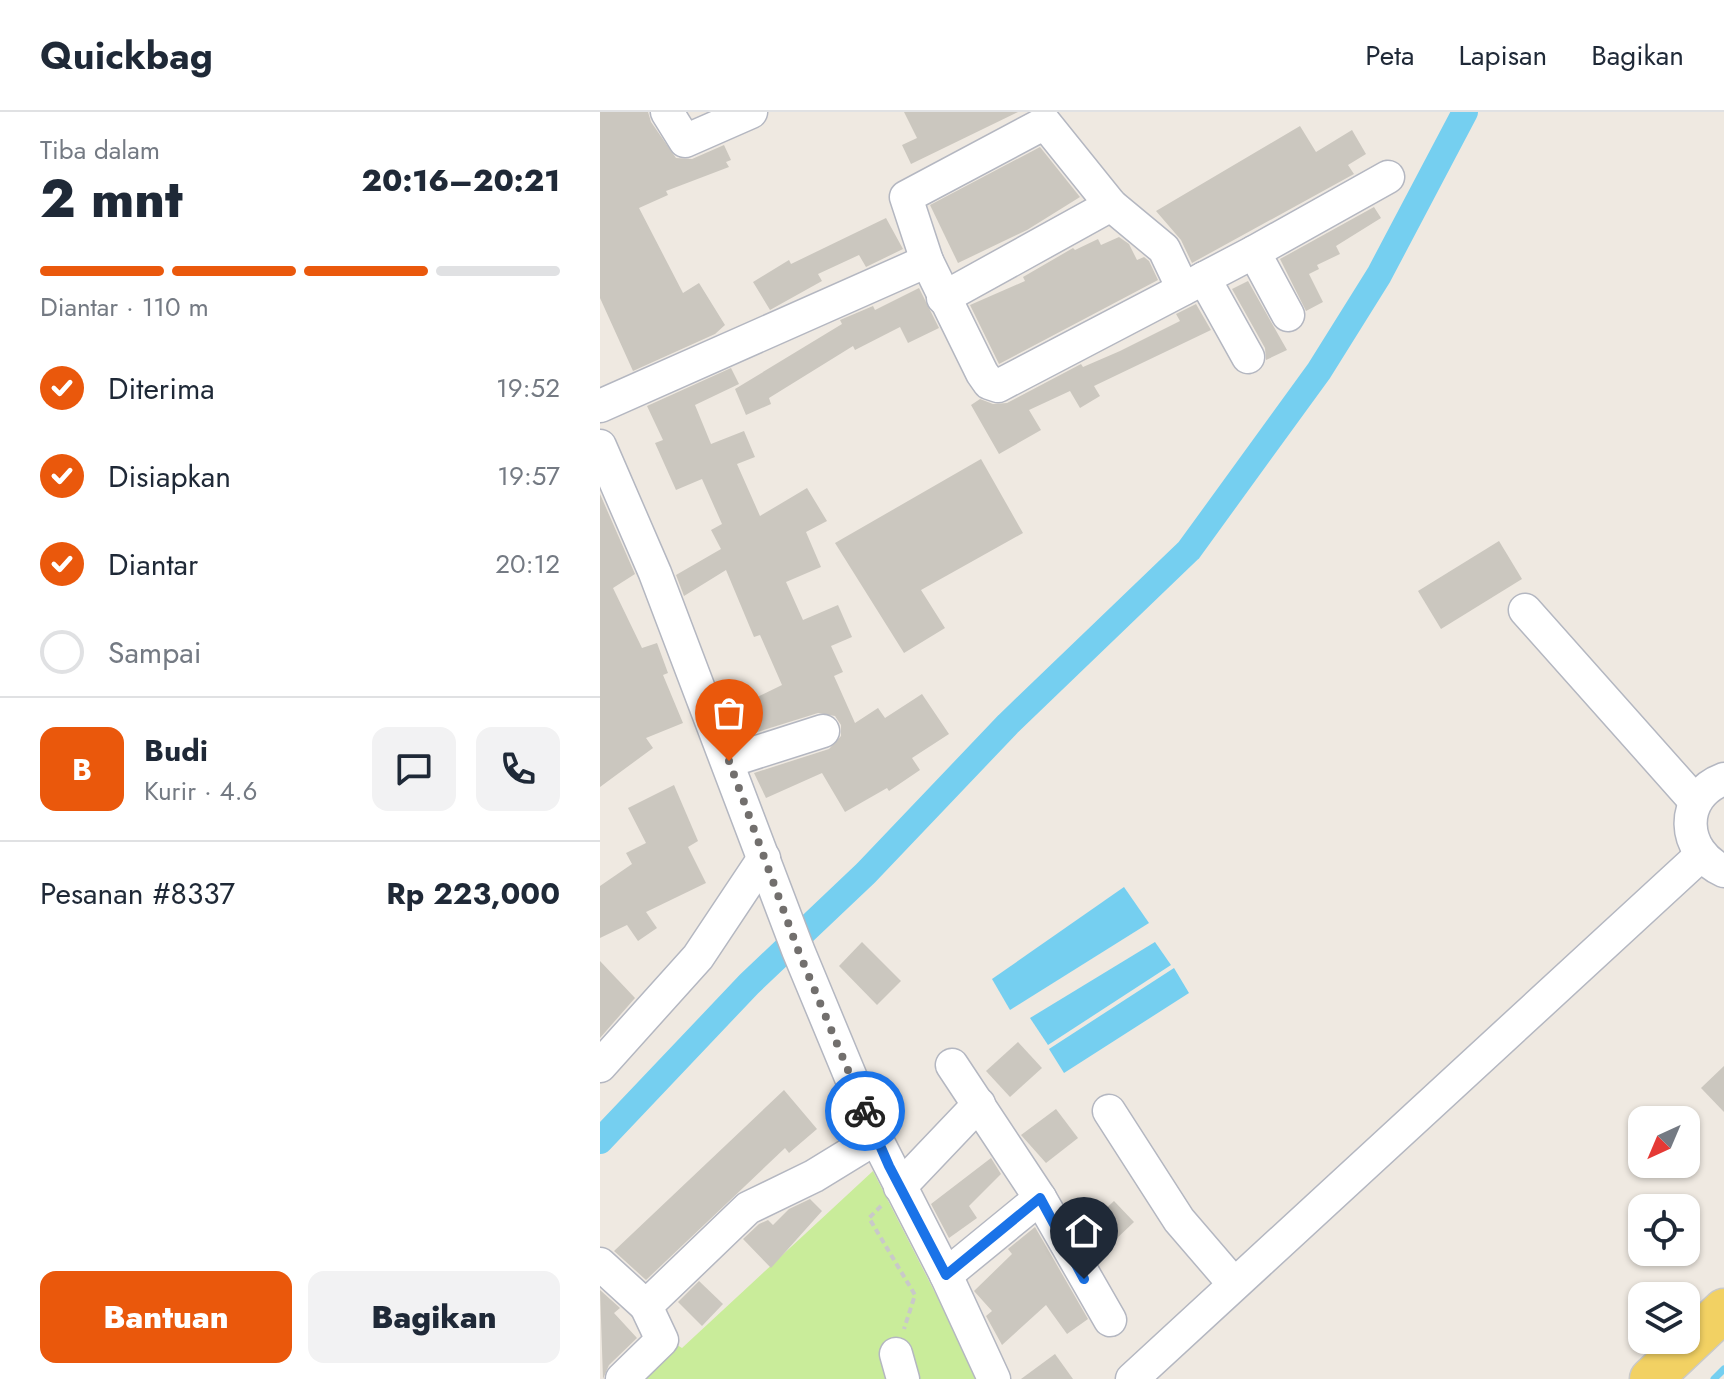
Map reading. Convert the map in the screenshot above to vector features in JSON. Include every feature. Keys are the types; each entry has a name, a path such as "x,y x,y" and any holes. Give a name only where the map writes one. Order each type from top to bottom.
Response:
{"main road":[{"path":"1651,1379 1724,1310"}],"street":[{"path":"667,112 685,141 751,112"},
{"path":"1248,357 1193,283 1164,249 1111,205 1042,117 910,191 906,197 906,206 943,298 982,373 989,383 998,386 1193,283 1254,252 1388,177"},
{"path":"943,298 1111,205"},
{"path":"1254,252 1288,315"},
{"path":"600,406 927,261"},
{"path":"600,446 729,761 798,950 876,1138 946,1275 994,1379"},
{"path":"1525,610 1695,801"},
{"path":"729,761 823,731"},
{"path":"1132,1379 1234,1284 1712,863 1691,839 1689,820 1695,801 1710,784 1724,779"},
{"path":"600,1066 698,957 768,870"},
{"path":"952,1065 1040,1198 1110,1320"},
{"path":"900,1187 979,1104"},
{"path":"1109,1111 1179,1220 1234,1284"},
{"path":"646,1306 748,1208 814,1176 876,1138"},
{"path":"946,1275 1040,1198"},
{"path":"600,1264 646,1306 662,1340 622,1379"}],"path":[{"path":"900,1187 869,1218 915,1295 900,1366"}],"green space":[{"path":"873,1171 979,1379 641,1379 677,1345 682,1348"}],"water":[{"path":"1124,887 1149,923 1010,1010 992,979"},
{"path":"1155,942 1171,965 1048,1045 1030,1018"},
{"path":"1174,968 1189,993 1064,1073 1049,1049"}],"building":[{"path":"600,112 648,112 651,122 676,158 692,159 724,145 731,160 726,162 729,167 666,191 668,195 639,208 683,293 699,283 725,325 715,334 633,371 600,298"},
{"path":"904,112 1018,112 911,164 902,145 917,138"},
{"path":"1300,126 1316,152 1352,130 1366,154 1348,165 1354,174 1192,263 1181,240 1156,211"},
{"path":"1040,147 1080,197 1027,230 958,263 930,205"},
{"path":"1374,207 1381,218 1336,246 1340,254 1317,265 1319,269 1309,274 1323,302 1306,311 1280,259"},
{"path":"886,218 903,249 866,267 859,255 818,274 822,281 770,310 753,282 789,260 791,264"},
{"path":"1119,237 1129,244 1137,260 1144,257 1149,261 1158,280 999,364 970,305 1025,281 1023,277 1073,248 1075,250 1098,239 1101,245"},
{"path":"1248,281 1287,350 1266,360 1265,348 1232,289"},
{"path":"919,288 939,328 908,343 900,327 855,350 853,346 769,398 771,404 746,415 735,389 842,324 840,320 873,306 875,310"},
{"path":"1196,304 1211,330 1094,386 1100,396 1080,408 1070,391 1029,410 1041,430 999,454 971,405 980,399 993,404 1007,403 1081,364 1083,367 1120,351 1180,321 1176,314"},
{"path":"731,368 739,384 695,405 711,444 744,431 755,457 737,464 760,516 807,488 827,521 806,532 821,567 786,582 803,620 838,605 852,637 831,646 843,672 834,676 855,723 878,708 885,718 922,694 949,734 912,758 920,770 889,791 887,788 845,812 822,773 766,798 754,773 829,749 841,736 841,725 835,716 818,713 738,738 728,711 782,685 760,635 754,637 726,570 684,596 676,575 721,549 711,530 722,524 702,479 676,490 655,443 663,440 647,406"},
{"path":"981,459 1023,533 921,590 945,628 904,653 835,543"},
{"path":"600,494 635,574 613,588 642,648 657,643 668,673 663,675 683,723 646,738 653,748 600,787"},
{"path":"1499,541 1522,579 1441,629 1418,591"},
{"path":"674,785 698,841 688,847 706,883 646,912 657,928 638,941 627,925 600,938 600,886 632,864 626,853 646,843 628,808"},
{"path":"862,942 901,981 877,1005 839,966"},
{"path":"600,961 635,998 600,1038"},
{"path":"1018,1042 1042,1068 1010,1097 986,1071"},
{"path":"1724,1066 1724,1112 1701,1088"},
{"path":"784,1090 817,1129 789,1153 785,1148 646,1280 614,1251"},
{"path":"1056,1109 1078,1138 1046,1163 1021,1135"},
{"path":"991,1158 1001,1174 969,1206 977,1218 949,1238 931,1204"},
{"path":"810,1199 822,1211 771,1268 743,1239 759,1224 768,1220 773,1225 789,1209"},
{"path":"1114,1201 1134,1222 1096,1258 1081,1232"},
{"path":"1035,1227 1088,1319 1067,1334 1046,1305 1002,1345 986,1316 992,1311 974,1291 1012,1254 1008,1249"},
{"path":"699,1281 723,1304 702,1326 678,1302"},
{"path":"600,1290 620,1308 614,1313 637,1338 609,1365 603,1379"},
{"path":"1055,1354 1073,1379 1021,1379"}],"waterway":[{"path":"600,1141 749,984 866,873 1008,724 1189,550 1319,371 1379,275 1465,112"},
{"path":"1714,1379 1724,1369"}],"way so far":[{"path":"729,761 798,950 865,1111"}],"route":[{"path":"865,1111 889,1166 946,1275 1040,1198 1084,1279"}]}
